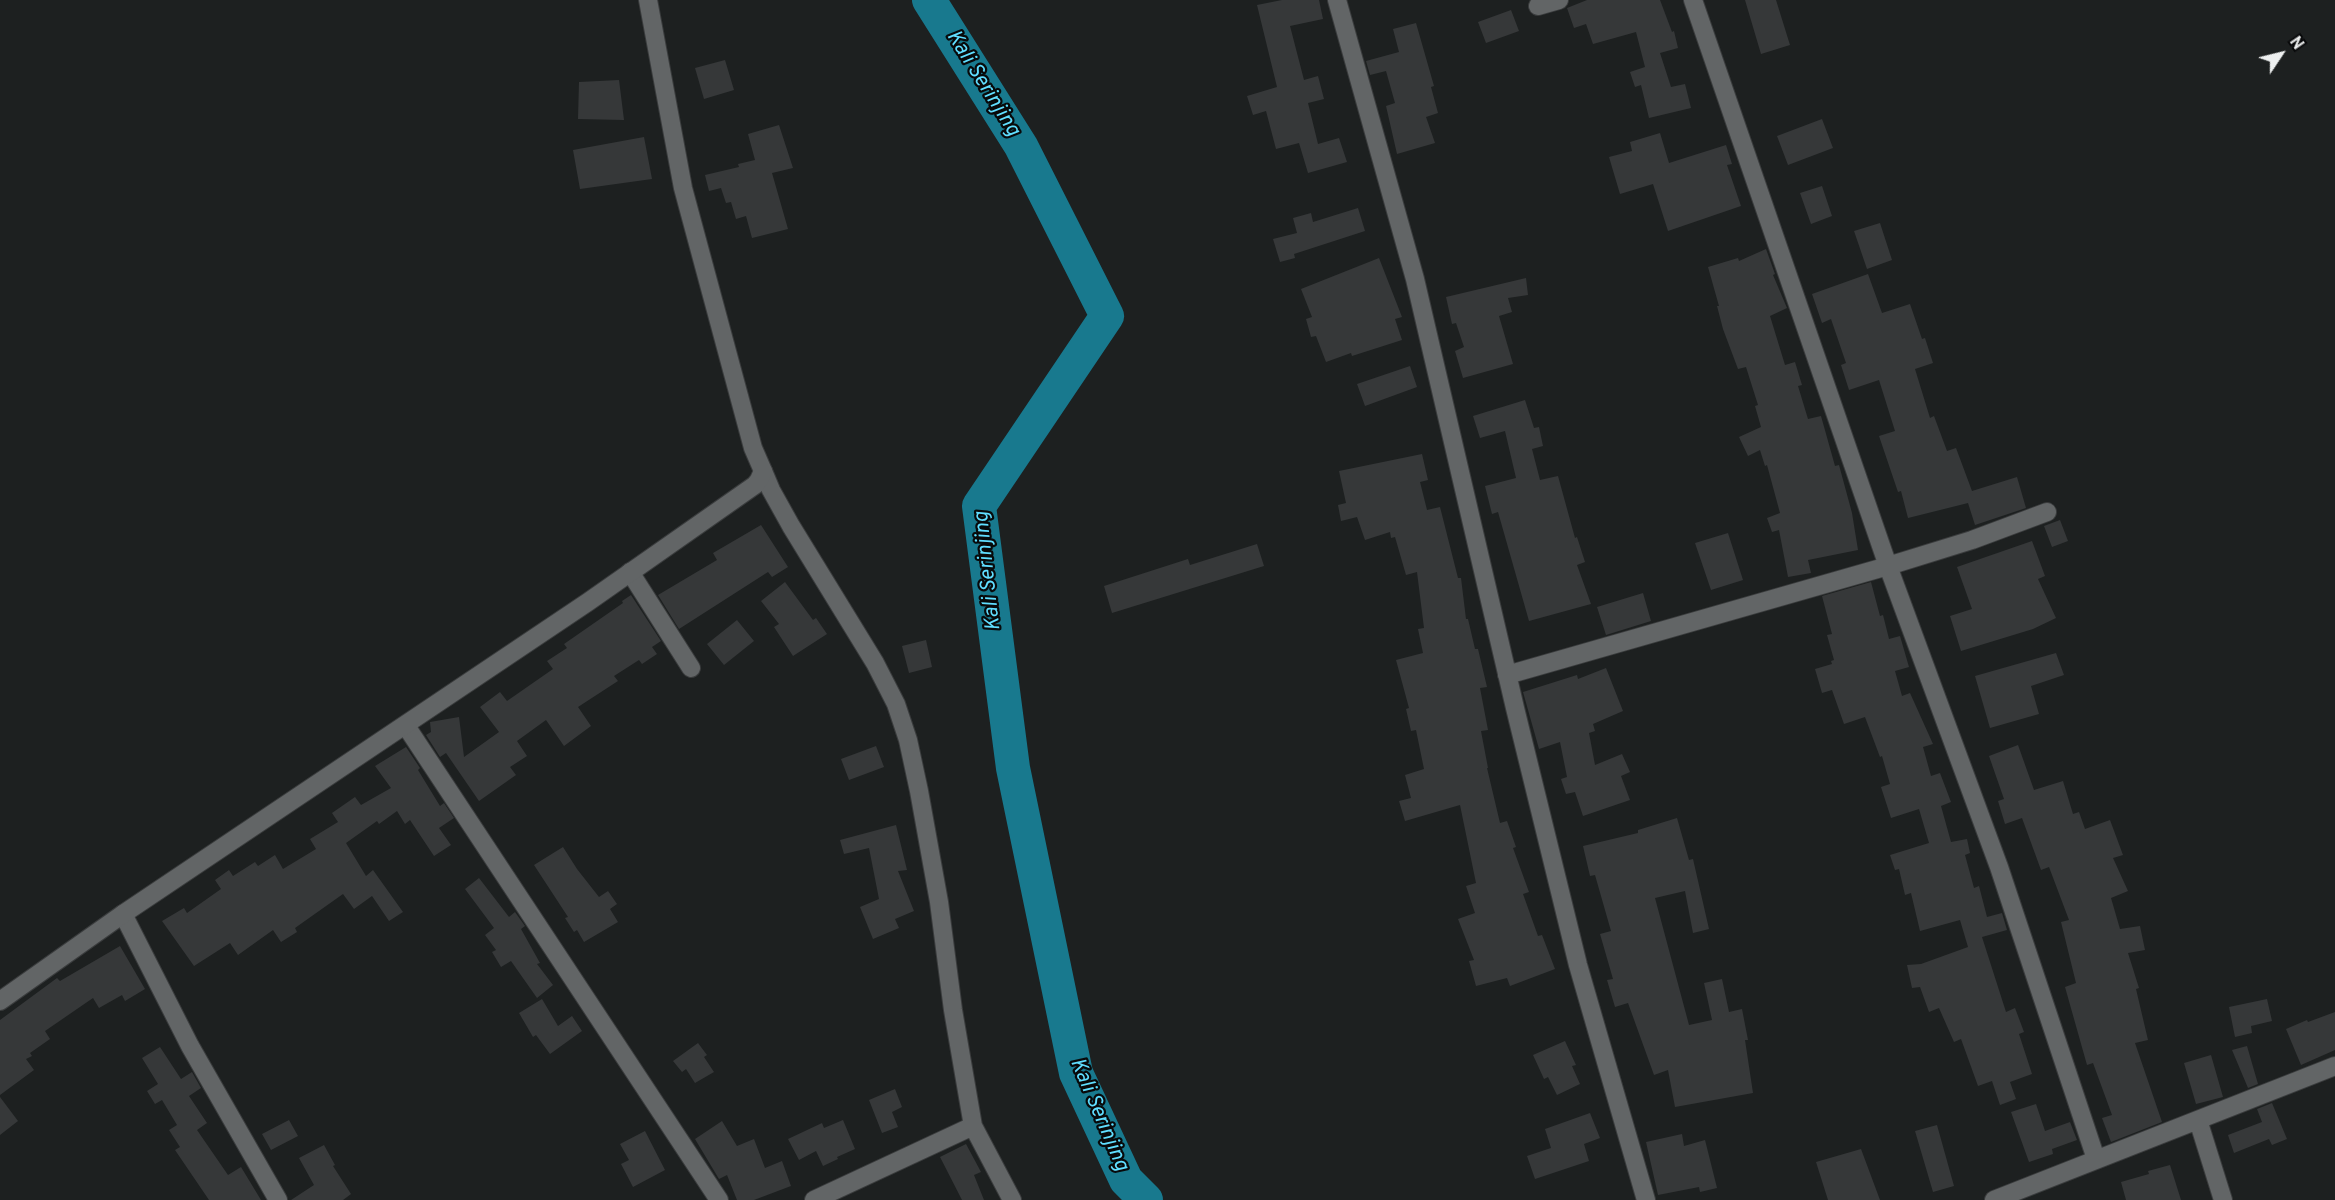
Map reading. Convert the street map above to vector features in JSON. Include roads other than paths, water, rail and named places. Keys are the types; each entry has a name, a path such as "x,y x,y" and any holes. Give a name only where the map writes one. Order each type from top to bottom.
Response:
{"street":[{"path":"648,0 683,188 753,448 771,490 791,526 875,663 896,704 908,740 939,902 953,1010 974,1126 1012,1200"},
{"path":"1337,0 1415,279 1578,965 1646,1200"},
{"path":"1538,6 1559,0"},
{"path":"1693,0 1888,566 1995,856 2096,1159"},
{"path":"0,1000 123,914 406,726 630,572 755,485 763,471"},
{"path":"1508,675 1888,566 1972,540 2047,512"},
{"path":"630,572 691,668"},
{"path":"406,726 719,1200"},
{"path":"123,914 190,1046 278,1200"},
{"path":"1994,1200 2335,1066"},
{"path":"2198,1120 2223,1200"},
{"path":"814,1200 974,1126"}],"waterway":[{"name":"Kali Serinjing","path":"929,0 1021,146 1107,316 979,506 1013,768 1076,1073 1126,1180 1146,1200"}]}
